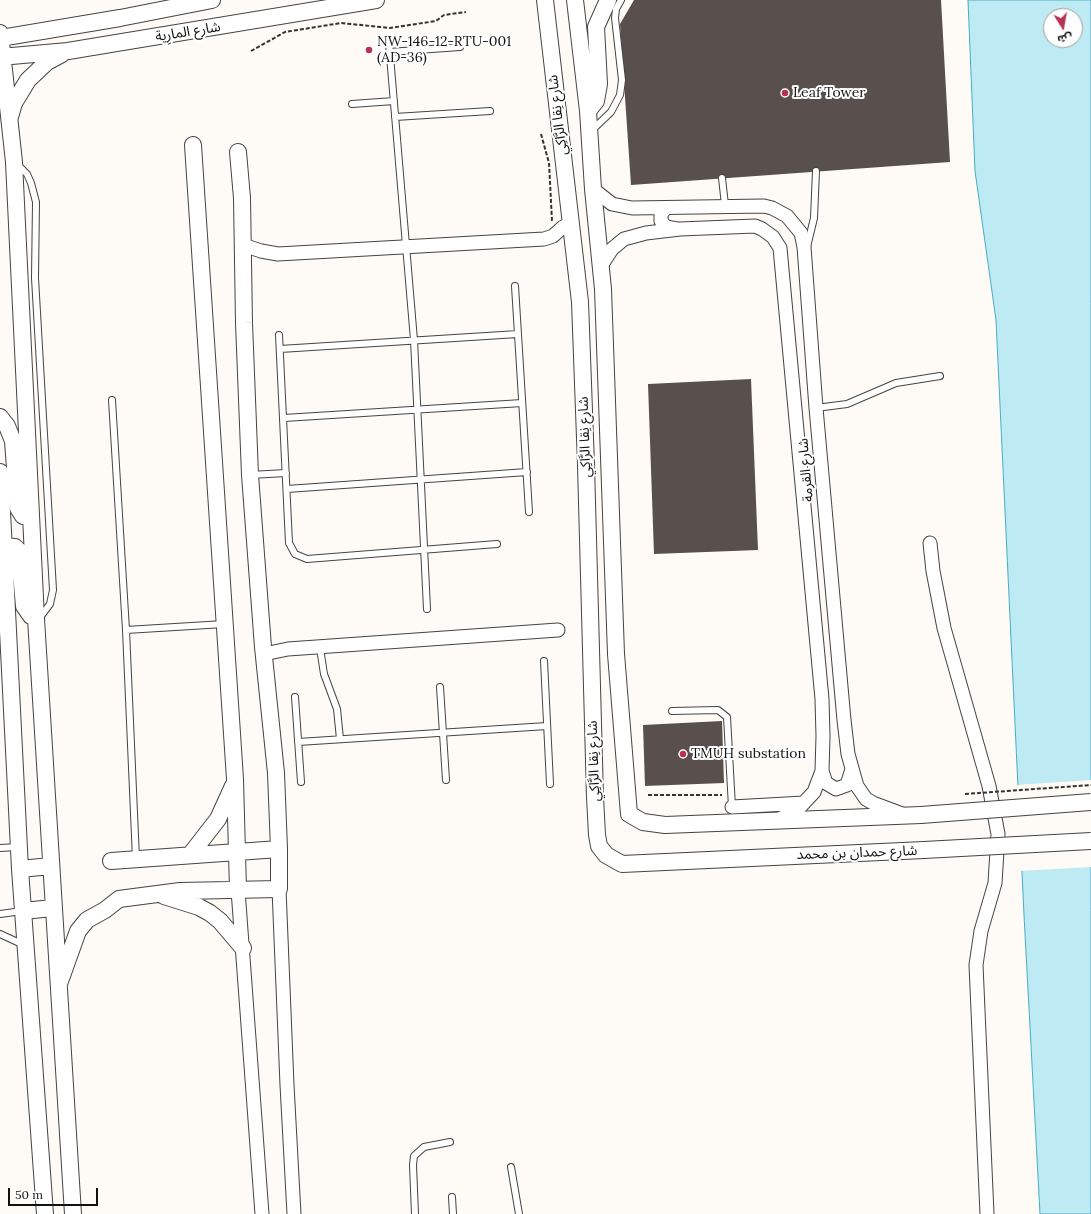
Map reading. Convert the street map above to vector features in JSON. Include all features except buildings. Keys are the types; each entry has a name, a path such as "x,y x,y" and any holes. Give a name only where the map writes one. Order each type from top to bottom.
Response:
{"street":[{"name":"شارع المارِية","path":"0,38 113,19 212,0"},
{"name":"شارع المارِية","path":"1,57 68,51 376,0"},
{"name":"شارع نِقا الرَّاكِي","path":"545,0 580,302 586,457 590,664 596,835 602,851 622,864"},
{"name":"شارع نِقا الرَّاكِي","path":"575,0 588,111 593,189 601,266 616,654 629,814 643,822 665,825 780,819"},
{"path":"588,111 596,101 598,84 596,27 608,0"},
{"path":"0,33 1,57 14,162 36,620 50,866 73,1214"},
{"path":"9,121 14,103 28,80 47,62 68,51"},
{"path":"193,145 235,778 238,890 262,1214"},
{"path":"238,152 243,245 244,323 250,475 264,650 276,773 286,1085 294,1214"},
{"name":"شارع القرمة","path":"593,189 606,200 622,207 666,208 725,205 764,206 780,211 793,221 801,233 805,254 816,408 844,720 852,769 857,786 866,799 873,803 915,816"},
{"name":"شارع القرمة","path":"666,208 661,214 662,221 666,227 680,229"},
{"path":"243,245 261,251 278,254 544,239 552,236 563,227 572,224"},
{"name":"شارع القرمة","path":"601,266 612,248 624,239 646,233 680,229 755,226 773,237 780,248 822,700 824,736 822,771 814,792 790,815 780,819"},
{"path":"0,418 7,426 13,441 18,508 23,516 31,518"},
{"path":"0,472 20,869 44,1214"},
{"path":"930,543 933,571 944,628 989,786 998,834 995,883 982,931 976,965 987,1214"},
{"path":"4,546 15,547 19,551 24,606 30,616 36,620"},
{"path":"264,650 320,648 558,630"},
{"path":"822,771 826,783 836,789 847,785 852,769"},
{"path":"190,855 218,819 235,778"},
{"path":"732,801 804,803"},
{"path":"780,819 915,816 1091,802"},
{"name":"شارع حمدان بن محمد","path":"622,864 1091,842"},
{"path":"111,860 279,849"},
{"path":"20,869 50,866"},
{"path":"58,986 68,964 78,930 83,924 119,899 157,894 279,889"},
{"path":"157,894 199,907 210,913 220,921 243,948"},
{"path":"23,911 53,908"}],"lane":[{"path":"590,132 612,112 620,95 622,80 615,18 616,9 622,0"},
{"path":"389,44 414,340 427,609"},
{"path":"389,52 460,46"},
{"path":"352,104 394,101"},
{"path":"395,117 490,111"},
{"path":"14,162 27,174 36,202 35,278 53,590 50,604 46,611 36,620"},
{"path":"805,254 813,228 816,171"},
{"path":"722,178 725,205"},
{"path":"515,286 529,512"},
{"path":"280,349 518,334"},
{"path":"279,335 289,542 292,551 299,557 307,559 497,544"},
{"path":"816,408 847,404 896,383 940,376"},
{"path":"112,400 126,630 136,859"},
{"path":"284,418 522,404"},
{"path":"287,489 526,472"},
{"path":"250,475 286,473"},
{"path":"126,630 225,623"},
{"path":"320,648 324,674 337,709 340,740"},
{"path":"544,661 550,784"},
{"path":"440,687 446,780"},
{"path":"295,697 301,782"},
{"path":"672,711 718,710 727,717 732,801"},
{"path":"298,742 548,726"},
{"path":"0,848 19,847"},
{"path":"0,914 23,911"},
{"path":"0,934 25,945"},
{"path":"415,1214 414,1156 424,1147 450,1142"},
{"path":"511,1167 519,1214"},
{"path":"452,1197 453,1214"}],"path":[{"path":"251,51 285,32 341,23 390,28 436,21 444,16 466,12"},
{"path":"541,134 549,163 552,236"},
{"path":"966,794 1091,785"},
{"path":"648,795 732,801"}],"water":[{"path":"968,0 1091,0 1091,1214 1040,1214 1024,915 996,320 975,171"}],"pier":[{"path":"1091,780 1091,867 1020,871 1016,785"}],"place":[{"name":"NW-146-12-RTU-001 (AD-36)","path":"369,50"},
{"name":"Leaf Tower","path":"785,93"},
{"name":"TMUH substation","path":"683,754"}]}
